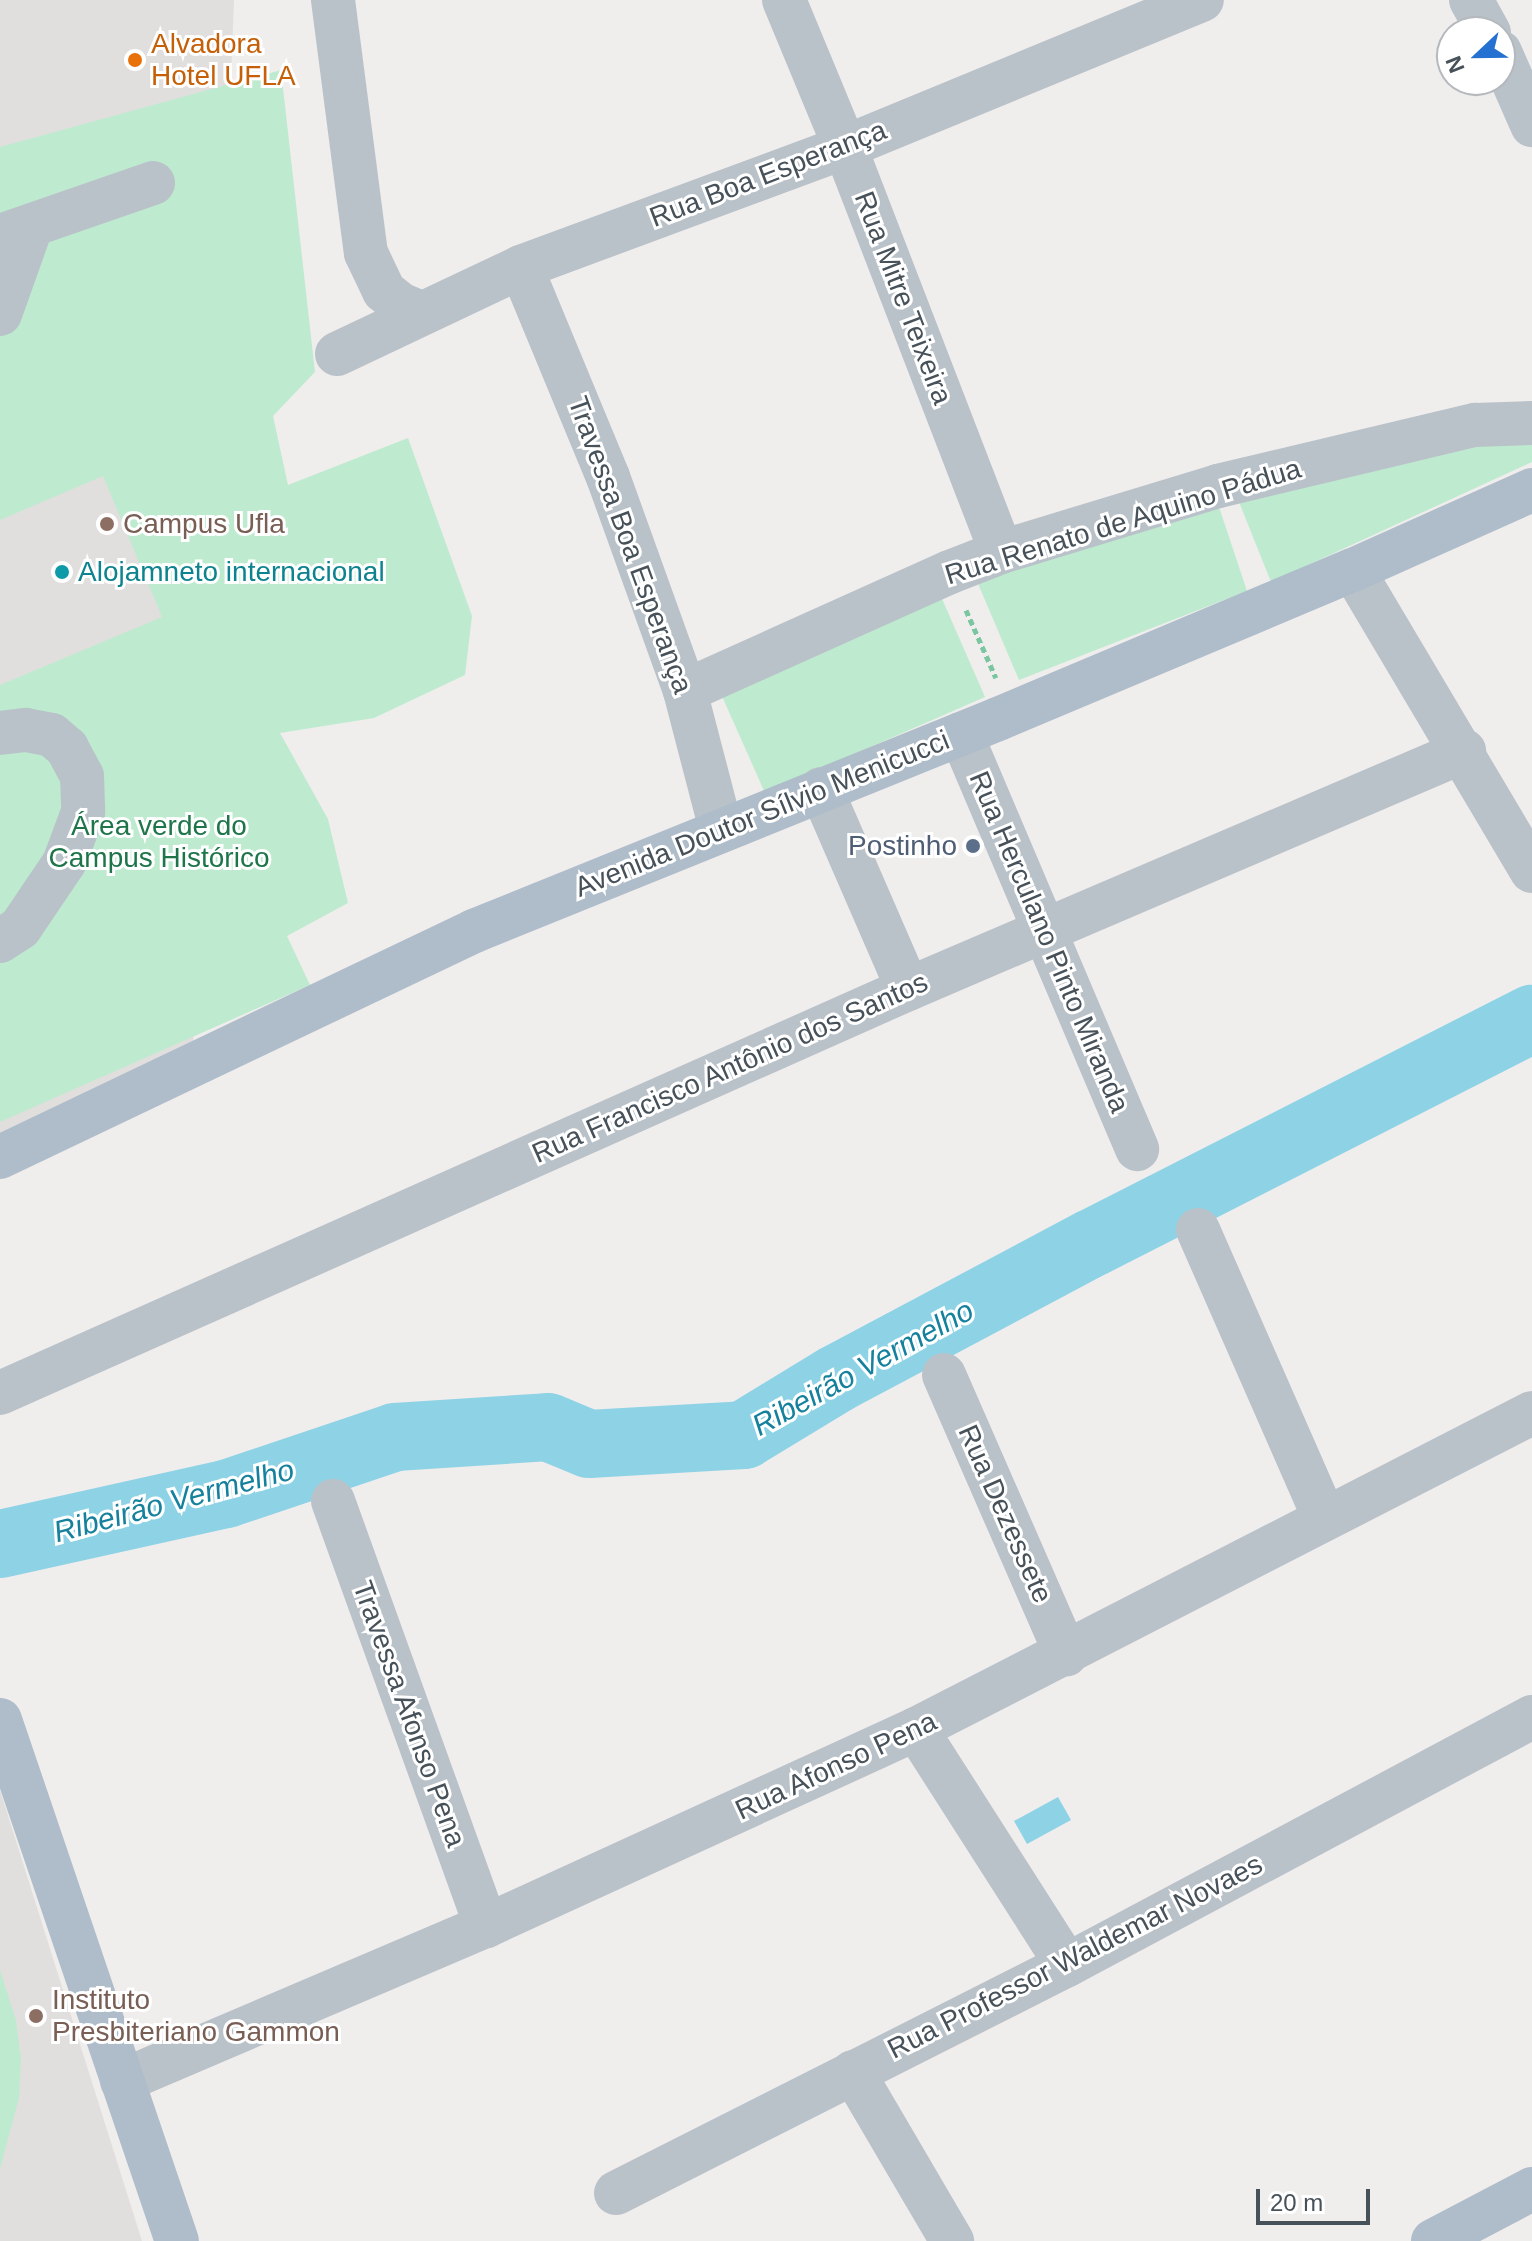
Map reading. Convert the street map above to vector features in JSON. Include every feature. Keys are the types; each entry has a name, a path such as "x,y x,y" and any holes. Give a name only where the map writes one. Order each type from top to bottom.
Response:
{"main road":[{"name":"Avenida Doutor Sílvio Menicucci","path":"0,1157 474,931 980,726 1353,570 1532,490"},
{"path":"0,1720 177,2241"},
{"path":"1433,2241 1532,2189"}],"street":[{"path":"333,0 366,253 384,291 400,304 421,313"},
{"name":"Rua Mitre Teixeira","path":"784,0 845,147 1001,552"},
{"name":"Rua Boa Esperança","path":"337,354 521,267 845,147 1202,0"},
{"path":"1516,88 1532,125"},
{"path":"0,314 16,232 153,183"},
{"name":"Travessa Boa Esperança","path":"521,267 608,477 685,691 721,829"},
{"name":"Rua Renato de Aquino Pádua","path":"685,691 1001,552 1218,486 1475,425 1532,423"},
{"path":"1353,570 1464,751 1532,871"},
{"name":"Rua Herculano Pinto Miranda","path":"980,726 1042,930 1137,1149"},
{"path":"0,733 26,730 52,735 67,748 82,776 83,812 64,863 20,928 0,941"},
{"name":"Rua Francisco Antônio dos Santos","path":"0,1393 1042,930 1464,751"},
{"path":"821,789 908,989"},
{"path":"1198,1230 1324,1517"},
{"name":"Rua Dezessete","path":"944,1375 1066,1654"},
{"name":"Rua Afonso Pena","path":"122,2081 486,1926 916,1729 1066,1654 1324,1517 1532,1413"},
{"name":"Travessa Afonso Pena","path":"333,1501 486,1926"},
{"name":"Rua Professor Waldemar Novaes","path":"616,2193 1067,1965 1532,1717"},
{"path":"916,1729 1067,1965"},
{"path":"853,2072 952,2241"}],"path":[{"path":"950,572 1000,688 980,726"}],"shaded area":[{"name":"Campus Ufla","path":"0,0 234,0 193,1049 0,1146"},
{"name":"Instituto Presbiteriano Gammon","path":"0,1790 142,2241 0,2241"}],"green space":[{"name":"Área verde do Campus Histórico","path":"281,70 315,372 273,416 288,485 408,438 472,616 465,675 374,718 280,733 328,819 348,903 287,936 310,985 0,1122 0,685 162,617 103,476 0,520 0,147"},
{"path":"1532,434 1532,462 1271,582 1239,502"},
{"path":"1219,507 1247,591 1019,680 976,579"},
{"path":"936,585 985,697 765,793 717,685"},
{"path":"0,1970 16,2020 21,2059 19,2098 0,2169"}],"water":[{"path":"1058,1797 1071,1820 1027,1844 1014,1821"}],"waterway":[{"name":"Ribeirão Vermelho","path":"0,1544 226,1494 395,1437 548,1427 589,1444 744,1435 836,1379 1092,1243 1532,1019"}],"place":[{"name":"Alvadora Hotel UFLA","path":"135,60"},
{"name":"Campus Ufla","path":"107,524"},
{"name":"Alojamneto internacional","path":"62,572"},
{"name":"Postinho","path":"973,846"},
{"name":"Instituto Presbiteriano Gammon","path":"36,2016"}]}
